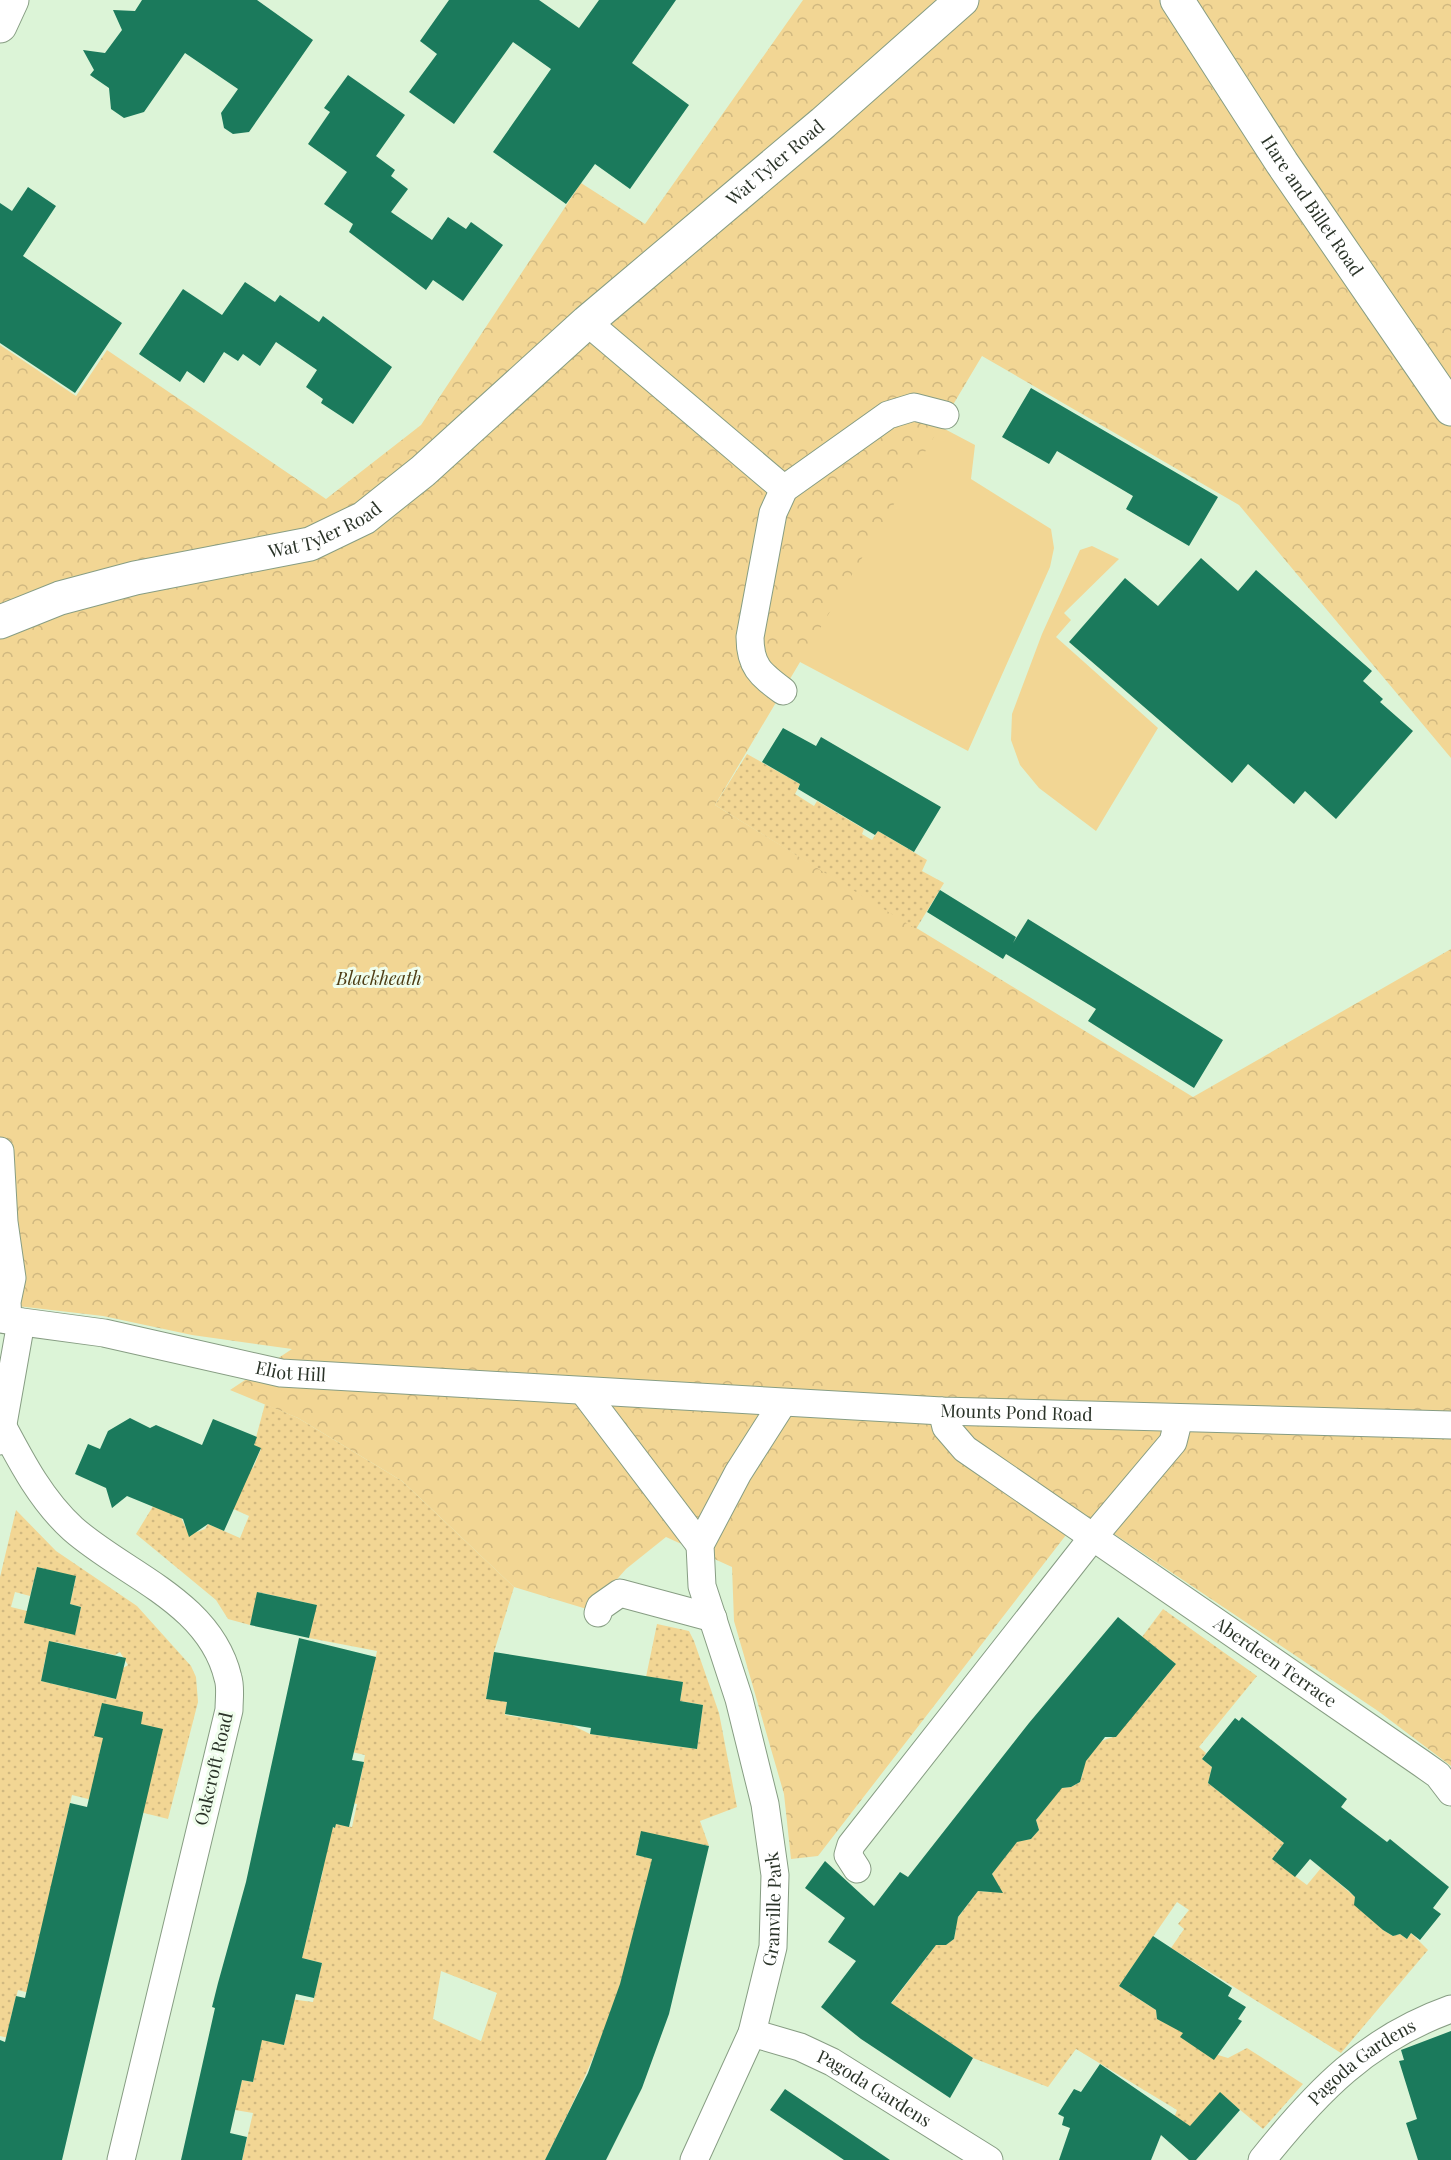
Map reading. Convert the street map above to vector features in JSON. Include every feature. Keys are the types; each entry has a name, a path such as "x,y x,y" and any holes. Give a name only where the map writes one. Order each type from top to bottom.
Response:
{"street":[{"path":"0,26 12,0"},
{"name":"Wat Tyler Road","path":"0,622 60,598 135,578 310,544 350,526 423,471 587,322 823,123 962,0"},
{"name":"Hare and Billet Road","path":"1177,0 1282,163 1451,409"},
{"path":"587,322 784,489"},
{"path":"783,691 763,676 750,656 750,637 773,513 784,489 888,415 914,406 945,415"},
{"path":"0,1151 4,1222 12,1278 7,1302 10,1320 2,1434"},
{"name":"Eliot Hill","path":"10,1320 104,1333 281,1373 584,1392"},
{"path":"584,1392 700,1545 738,1473 782,1404"},
{"name":"Mounts Pond Road","path":"584,1392 942,1411 1451,1425"},
{"name":"Aberdeen Terrace","path":"942,1411 946,1427 965,1449 1421,1762 1438,1775 1451,1792"},
{"path":"857,1869 848,1855 851,1845 1093,1537 1173,1442 1179,1418"},
{"name":"Oakcroft Road","path":"2,1434 50,1506 73,1529 157,1587 200,1626 219,1650 229,1680 229,1710 121,2160"},
{"name":"Granville Park","path":"694,2160 752,2032 773,1947 775,1875 765,1804 740,1700 702,1586 700,1545"},
{"path":"598,1613 600,1607 620,1593 713,1618"},
{"name":"Pagoda Gardens","path":"1262,2160 1315,2099 1375,2045 1397,2031 1451,2009"},
{"name":"Pagoda Gardens","path":"752,2032 800,2048 832,2062 989,2160"}],"green space":[{"name":"Blackheath","path":"803,0 1451,0 1451,758 1239,505 982,356 715,805 1193,1097 1451,949 1451,1766 1378,1711 1083,1513 818,1856 791,1859 784,1794 734,1621 732,1567 666,1537 626,1569 590,1610 514,1587 402,1481 298,1418 230,1390 292,1349 192,1335 103,1316 0,1304 0,345 76,396 107,350 326,499 421,425 581,183 645,224"},
{"path":"939,426 975,445 971,479 1051,529 1054,548 1050,567 968,751 800,662 764,635"},
{"path":"1092,546 1119,559 1064,613 1071,620 1056,637 1158,728 1096,831 1039,788 1020,765 1011,740 1012,714 1042,634 1080,550"},
{"path":"747,754 800,784 795,794 814,806 817,801 864,829 862,834 872,840 878,831 927,860 922,871 944,883 916,929 715,805"},
{"path":"265,1404 298,1418 402,1481 514,1587 494,1652 486,1698 507,1702 505,1715 572,1725 590,1734 697,1749 703,1705 680,1701 683,1682 646,1677 657,1624 689,1631 694,1641 719,1713 737,1807 700,1821 709,1846 641,1832 636,1855 666,1862 660,1892 644,1888 628,1959 605,2028 545,2160 242,2160 253,2113 235,2110 242,2080 253,2082 261,2039 284,2045 290,2020 274,1997 313,2002 322,1963 282,1953 306,1941 323,1871 301,1865 312,1823 335,1828 336,1824 352,1827 357,1804 318,1796 360,1782 365,1755 330,1747 358,1732 365,1702 348,1673 371,1679 377,1651 309,1638 316,1605 258,1592 250,1625 228,1619 216,1600 136,1534 155,1503 181,1518 186,1528 197,1532 205,1529 208,1524 240,1538 249,1516 222,1504 247,1466 253,1468 261,1449 254,1445","holes":["441,1971 497,1993 481,2041 433,2019"]},
{"path":"16,1510 56,1551 137,1606 191,1666 196,1677 198,1702 168,1819 72,1795 55,1867 48,1946 37,1944 33,1964 41,1996 18,1990 11,2017 29,2043 0,2036 0,1577","holes":["37,1567 76,1577 70,1604 81,1607 75,1634 27,1611 11,1607 15,1592 30,1596","56,1642 115,1655 120,1652 128,1665 123,1668 115,1699 41,1681 45,1660 51,1661"]},
{"path":"1163,1609 1257,1676 1199,1747 1206,1753 1202,1759 1212,1767 1208,1783 1284,1843 1272,1859 1307,1885 1321,1868 1355,1897 1383,1930 1393,1936 1400,1934 1407,1939 1411,1933 1428,1950 1341,2053 1171,1948 1184,1929 1178,1924 1189,1910 1177,1902 1119,1986 1156,2010 1157,2019 1185,2030 1181,2037 1207,2046 1218,2055 1228,2058 1247,2048 1303,2084 1263,2129 1220,2093 1185,2132 1174,2118 1177,2110 1076,2049 1048,2087 973,2058 904,2012 888,2008 936,1945 946,1945 954,1939 956,1929 953,1924 978,1891 990,1892 997,1884 992,1874 1017,1841 1031,1839 1039,1830 1036,1820 1061,1788 1071,1787 1080,1782 1083,1772 1079,1765 1087,1755 1099,1743 1116,1737 1137,1697 1145,1702 1176,1664 1142,1637"}],"building":[{"path":"142,0 257,0 313,40 249,132 233,134 224,128 221,113 238,89 185,53 144,112 124,118 111,109 109,88 90,75 94,70 83,50 105,53 122,30 113,10 135,11"},
{"path":"449,0 539,0 579,28 599,0 676,0 632,63 689,105 630,189 595,164 566,204 493,152 551,69 513,42 454,124 409,92 437,54 420,41"},
{"path":"348,75 405,115 376,156 395,170 391,176 408,189 391,212 432,240 448,217 466,229 471,222 503,245 463,301 433,280 426,290 349,232 353,224 324,204 347,172 308,144 330,112 324,108"},
{"path":"28,187 56,206 23,256 122,323 75,393 0,343 0,203 12,211"},
{"path":"245,282 275,302 280,295 319,322 323,316 392,367 353,424 321,403 323,399 306,387 317,370 276,342 260,366 243,354 238,361 224,352 204,383 187,371 180,382 139,354 183,289 222,315"},
{"path":"1031,388 1218,497 1189,546 1126,509 1133,496 1057,451 1049,464 1002,437"},
{"path":"1201,558 1238,591 1256,570 1372,671 1363,681 1383,699 1380,702 1413,731 1336,819 1305,791 1294,804 1248,764 1232,783 1069,642 1125,578 1158,606"},
{"path":"783,728 816,746 821,737 941,807 914,852 878,831 875,835 798,789 800,784 762,762"},
{"path":"940,890 1016,937 1013,943 1028,919 1223,1040 1194,1088 1088,1021 1096,1009 1006,954 1003,959 927,912"},
{"path":"130,1418 150,1428 156,1425 202,1445 213,1419 257,1437 254,1445 261,1448 224,1531 208,1524 189,1537 183,1519 127,1496 112,1508 106,1488 75,1474 88,1444 100,1449 108,1431"},
{"path":"37,1567 76,1576 70,1604 81,1607 75,1635 24,1623"},
{"path":"257,1592 317,1605 309,1638 250,1625"},
{"path":"1118,1617 1176,1664 1116,1737 1105,1737 1086,1761 1080,1782 1071,1787 1062,1788 1036,1820 1039,1830 1031,1839 1017,1842 992,1874 1003,1893 978,1891 958,1917 954,1939 946,1945 936,1945 891,2003 973,2058 950,2098 861,2039 821,2007 856,1961 828,1942 845,1918 805,1888 825,1861 874,1906 900,1872 908,1877 1029,1723"},
{"path":"299,1638 376,1657 352,1760 364,1762 349,1827 336,1824 335,1828 333,1827 302,1958 322,1963 314,1998 296,1994 284,2045 262,2040 253,2082 242,2080 230,2133 247,2137 242,2160 181,2160 215,2008 212,2007 246,1882"},
{"path":"49,1641 126,1658 116,1699 41,1681"},
{"path":"494,1652 683,1682 680,1701 703,1705 697,1749 590,1734 591,1728 505,1714 507,1702 486,1699"},
{"path":"102,1703 143,1712 141,1724 163,1729 62,2160 0,2160 0,2040 5,2042 16,1996 25,1998 70,1803 87,1807 103,1738 94,1736"},
{"path":"1242,1717 1347,1799 1341,1807 1387,1842 1390,1839 1449,1887 1433,1908 1441,1914 1420,1940 1411,1933 1407,1939 1400,1934 1393,1936 1383,1930 1354,1905 1355,1897 1349,1891 1310,1859 1295,1877 1272,1859 1284,1843 1208,1783 1212,1767 1202,1759 1235,1718 1239,1721"},
{"path":"641,1831 709,1846 669,2014 642,2088 606,2160 545,2160 588,2073 620,1984 652,1859 636,1855"},
{"path":"1153,1936 1232,1988 1228,1996 1246,2007 1238,2019 1242,2021 1214,2060 1180,2037 1183,2033 1157,2019 1156,2010 1119,1986"},
{"path":"1451,2031 1451,2160 1418,2160 1406,2123 1417,2119 1399,2061 1404,2060 1401,2050"},
{"path":"1100,2064 1190,2126 1220,2092 1240,2110 1196,2160 1189,2160 1161,2135 1151,2160 1059,2160 1070,2128 1062,2125 1064,2117 1058,2114 1074,2089 1081,2092"},
{"path":"785,2089 890,2160 844,2160 770,2110"}]}
